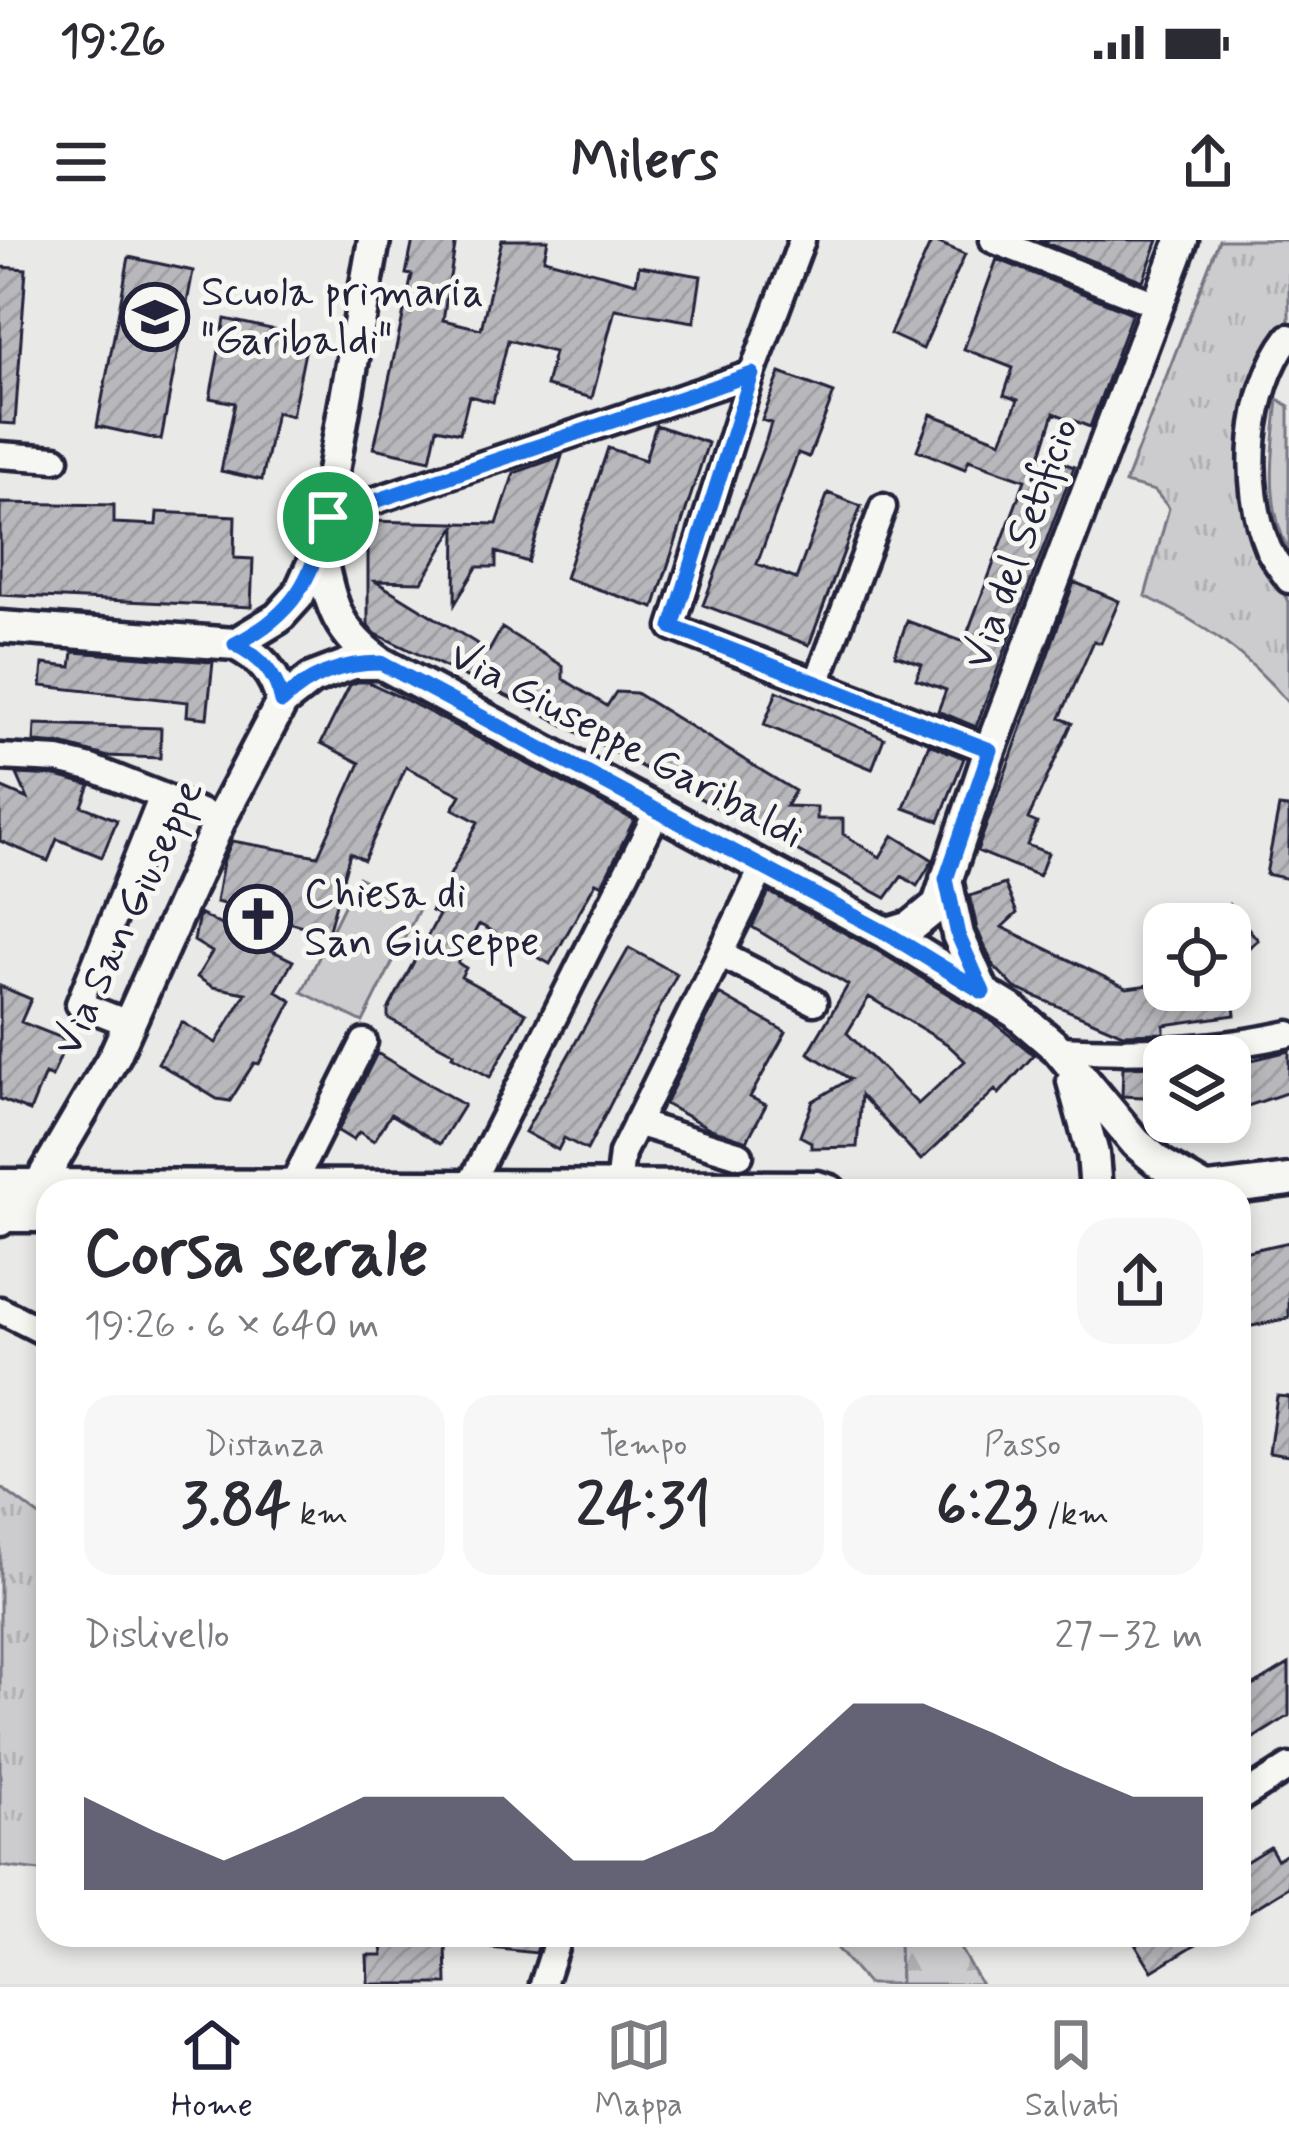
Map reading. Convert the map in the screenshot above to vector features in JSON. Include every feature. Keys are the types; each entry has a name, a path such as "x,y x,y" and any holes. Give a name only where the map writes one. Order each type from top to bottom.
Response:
{"main road":[{"path":"235,644 278,618 298,596 320,550 374,240"},
{"name":"Via del Setificio","path":"888,934 910,926 938,905 990,750 1182,240"},
{"name":"Via Giuseppe Garibaldi","path":"320,550 332,606 343,630 381,663 888,934 1015,1012 1058,1048"},
{"path":"0,627 235,644 266,667 278,684 282,702 311,679 353,663 381,663"},
{"name":"Via San Giuseppe","path":"42,1179 130,1024 220,820 282,702"},
{"path":"946,879 958,935 983,992"},
{"path":"1058,1048 1136,1143 1184,1179"},
{"path":"1058,1048 1081,1104 1095,1179"},
{"path":"1251,1185 1289,1180"},
{"path":"1,1209 36,1187"},
{"path":"1,1209 36,1214"}],"street":[{"path":"802,240 752,374 672,627 990,750"},
{"path":"992,240 1157,305"},
{"path":"1289,338 1258,395 1253,452 1257,502 1268,549 1289,580"},
{"path":"328,517 752,374"},
{"path":"0,455 56,459"},
{"path":"817,683 883,507"},
{"path":"0,758 58,760 91,768 220,820"},
{"path":"130,1024 79,1004 162,796"},
{"path":"473,1179 658,810"},
{"path":"619,1179 622,1154 764,867"},
{"path":"720,954 814,1002"},
{"path":"1058,1048 1110,1052 1229,1044 1289,1034"},
{"path":"296,1179 364,1042"},
{"path":"1093,1095 1096,1070 1110,1052"},
{"path":"637,1123 740,1155"},
{"path":"0,1310 36,1328"},
{"path":"1251,1791 1289,1767"},
{"path":"543,1984 555,1947"}],"green space":[{"path":"1219,240 1289,240 1289,324 1268,343 1246,390 1242,455 1256,550 1289,602 1289,704 1223,641 1145,596 1169,508 1155,491 1125,483"},
{"path":"1278,399 1289,406 1289,551 1273,496"},
{"path":"358,877 420,907 363,1022 302,992"},
{"path":"0,1487 36,1513 36,1870 0,1866"},
{"path":"835,1947 899,1947 900,1984 867,1984"},
{"path":"899,1947 959,1947 981,1984 900,1984"}],"building":[{"path":"413,240 456,240 443,320 481,329 502,240 548,240 544,259 636,283 639,266 701,276 694,322 615,309 592,398 546,386 554,352 508,340 493,402 469,396 460,433 437,428 430,460 374,448 412,275 406,274"},
{"path":"932,240 965,254 923,349 890,334"},
{"path":"1038,240 1158,240 1143,281"},
{"path":"129,257 193,271 161,440 97,426"},
{"path":"997,259 1132,313 1090,427 1054,413 1041,455 1074,467 976,727 938,711 946,690 916,679 922,664 895,655 907,621 964,642 1025,480 969,460 965,469 917,450 931,414 1001,441 1018,400 1004,395 1013,368 964,349"},
{"path":"0,267 26,269 15,424 0,423"},
{"path":"225,319 308,337 292,416 276,412 262,480 221,471 235,403 210,398"},
{"path":"780,373 834,393 809,457 798,453 757,564 796,579 828,493 861,506 809,645 703,605 766,440 771,423 762,420"},
{"path":"656,425 708,443 654,608 565,578 608,448 645,460"},
{"path":"562,456 528,562 496,552 496,567 477,567 455,604 456,525 422,582 375,581 489,651 502,628 563,666 563,679 607,706 616,692 636,693 795,791 786,806 817,807 817,819 843,819 843,834 880,857 893,835 933,860 917,886 902,876 886,898 532,708 368,626 368,521 497,524 514,473"},
{"path":"0,503 114,505 114,523 156,525 157,512 235,516 234,558 253,559 251,607 0,595"},
{"path":"1074,582 1119,601 1101,643 1094,641 1060,718 1072,723 1028,819 1037,823 1027,845 1048,853 1039,876 977,851"},
{"path":"73,652 213,662 207,718 187,716 188,702 41,686 43,664 71,667"},
{"path":"368,682 406,700 634,820 602,885 596,882 550,964 479,924 458,963 466,968 461,977 526,1013 490,1077 388,1018 439,915 431,911 478,822 453,809 461,795 406,767 364,860 350,853 328,933 216,902 232,841 318,856 360,763 321,743 350,685"},
{"path":"777,691 884,738 872,769 764,725"},
{"path":"35,724 161,728 160,758 105,756 34,742"},
{"path":"929,744 964,758 939,821 904,808"},
{"path":"17,774 56,776 90,785 82,806 117,820 102,857 57,839 48,861 0,841 0,787 28,799"},
{"path":"1279,807 1289,808 1289,879 1266,874"},
{"path":"1005,884 1017,913 1002,927 1127,988 1143,986 1143,1011 1235,1011 1235,1015 1164,1025 1164,1033 1123,1034 1015,988 993,965 977,929 970,896"},
{"path":"769,892 992,1021 1034,1055 999,1094 995,1090 921,1160 861,1095 857,1147 811,1148 811,1142 800,1136 813,1101 850,1079 808,1053 848,985 752,927","holes":["869,997 947,1044 965,1061 918,1104 847,1033"]},
{"path":"199,914 293,961 276,991 292,1001 259,1064 254,1063 230,1101 217,1099 158,1063 182,1022 216,1043 246,993 213,987 197,977 212,952 194,941"},
{"path":"629,948 677,974 587,1150 564,1138 558,1150 525,1132"},
{"path":"0,986 31,999 21,1022 67,1040 52,1077 45,1074 30,1111 0,1099"},
{"path":"719,994 786,1032 750,1097 766,1105 747,1141 711,1129 665,1104"},
{"path":"1289,1051 1289,1092 1251,1105 1252,1060"},
{"path":"377,1053 464,1105 440,1144 391,1114 374,1141 359,1132 353,1140 338,1131"},
{"path":"1123,1067 1143,1067 1143,1097 1122,1096"},
{"path":"1289,1242 1289,1318 1251,1326 1251,1250"},
{"path":"1277,1396 1289,1397 1289,1456 1269,1453"},
{"path":"1289,1664 1289,1716 1251,1740 1251,1687"},
{"path":"1270,1847 1277,1859 1289,1852 1289,1887 1251,1911 1251,1859"},
{"path":"382,1947 446,1947 447,1984 368,1984 367,1955 383,1955"},
{"path":"490,1947 538,1947 536,1953"},
{"path":"1137,1947 1191,1947 1152,1971"}],"place":[{"name":"Scuola primaria \"Garibaldi\"","path":"155,317"},
{"name":"Chiesa di San Giuseppe","path":"258,919"}],"route":[{"path":"752,374 672,627 990,750 946,879 958,935 983,992 888,934 381,663 353,663 311,679 282,702 278,684 266,667 235,644 278,618 298,596 320,550 328,517 752,374"}]}
